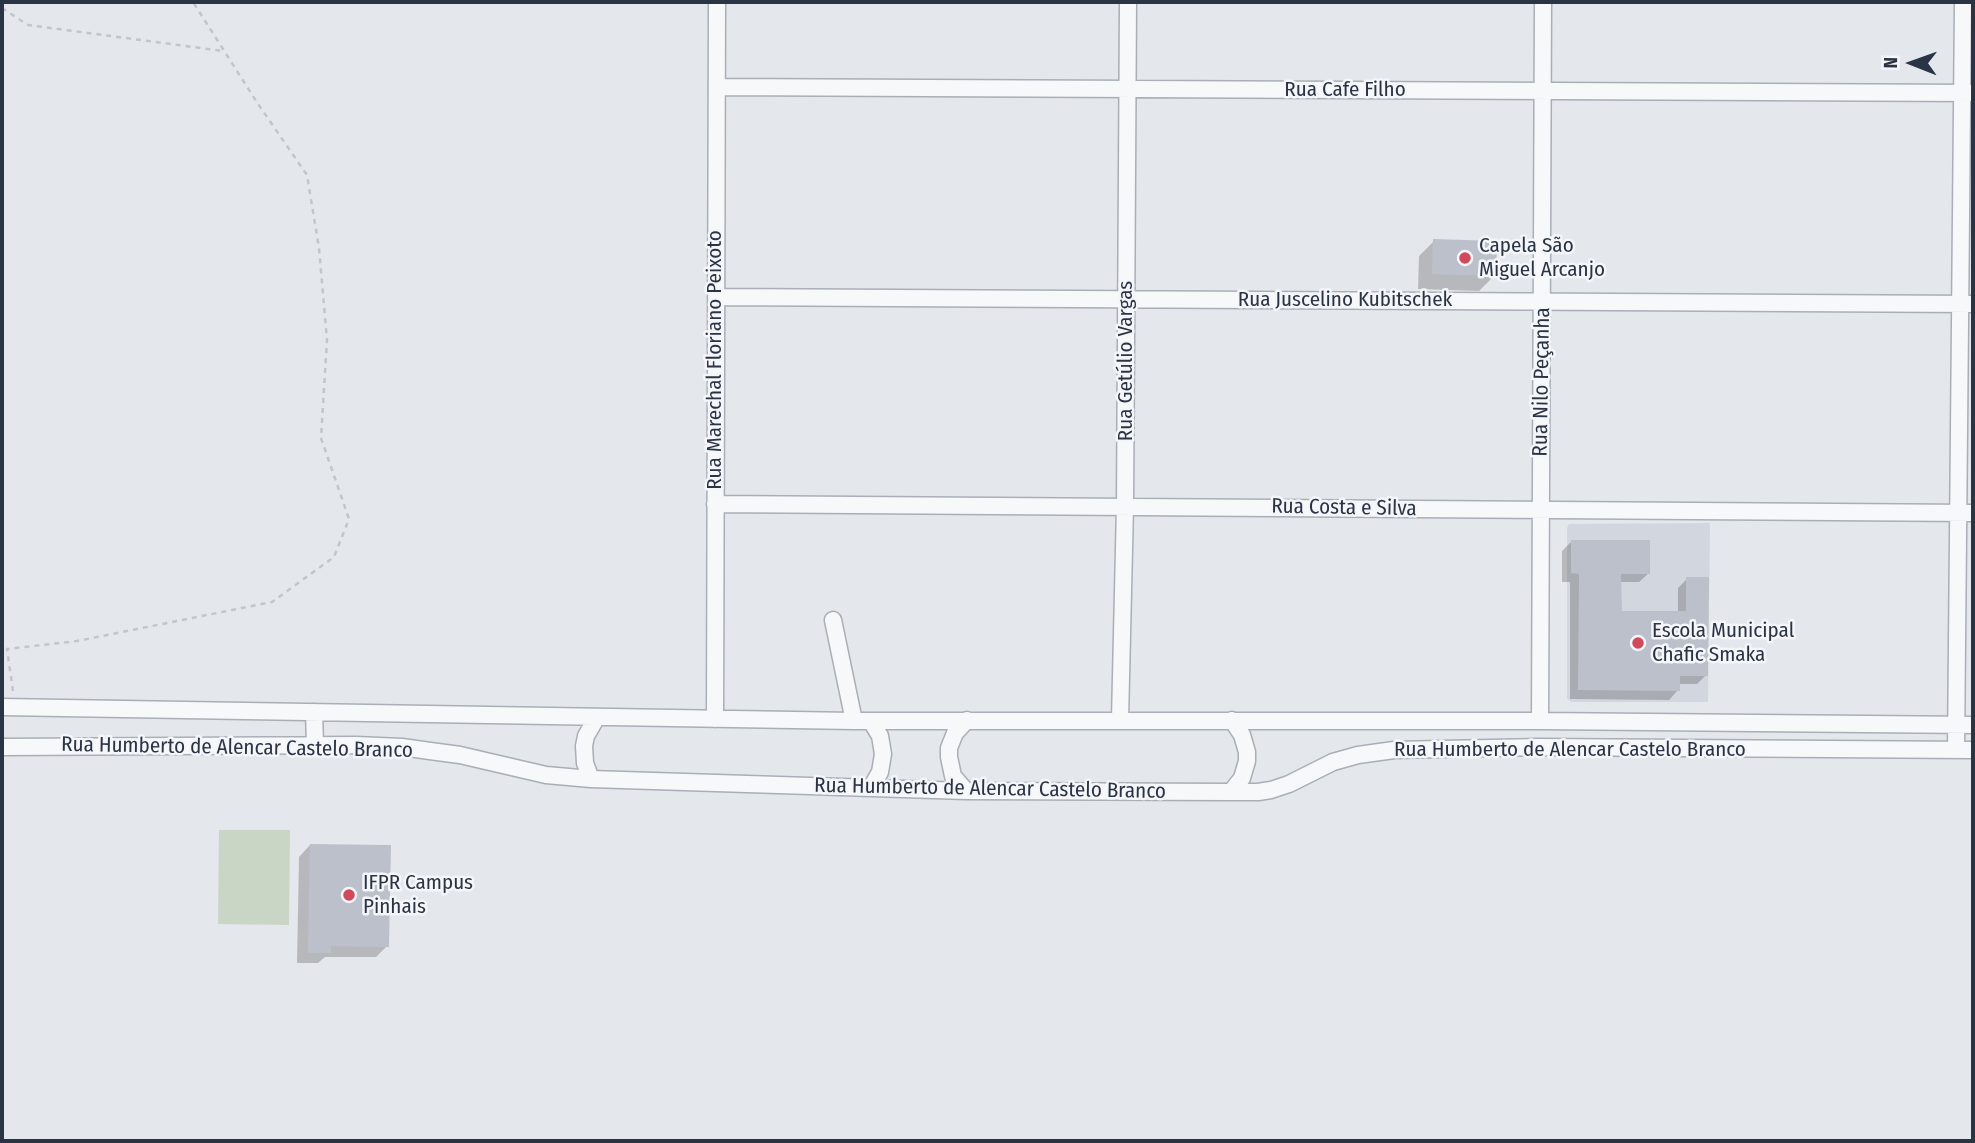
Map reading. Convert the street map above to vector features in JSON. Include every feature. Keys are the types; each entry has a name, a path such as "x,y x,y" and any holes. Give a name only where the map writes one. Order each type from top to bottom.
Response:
{"street":[{"name":"Rua Marechal Floriano Peixoto","path":"715,719 717,2"},
{"name":"Rua Getúlio Vargas","path":"1120,720 1125,506 1128,2"},
{"name":"Rua Nilo Peçanha","path":"1540,721 1543,2"},
{"path":"1956,750 1966,513 1968,93 1963,2"},
{"name":"Rua Cafe Filho","path":"717,88 1968,93"},
{"name":"Rua Juscelino Kubitschek","path":"716,297 1966,304"},
{"name":"Rua Costa e Silva","path":"715,504 1966,513"},
{"path":"833,620 854,720"},
{"name":"Rua Humberto de Alencar Castelo Branco","path":"9,707 871,721 1973,724"},
{"path":"314,712 315,745"},
{"path":"591,779 585,763 584,746 586,736 597,717"},
{"path":"966,791 953,776 949,748 955,733 967,720"},
{"path":"1231,792 1242,778 1247,761 1242,735 1232,720"},
{"path":"871,721 880,736 883,754 880,772 871,788"},
{"name":"Rua Humberto de Alencar Castelo Branco","path":"2,747 402,747 460,755 547,775 591,779 966,791 1231,792 1271,790 1333,762 1394,750 1540,747 1973,750"}],"path":[{"path":"7,649 77,641 272,602 334,557 349,519 321,438 327,340 318,248 307,175 192,2"},
{"path":"2,8 28,25 225,52"},
{"path":"2,644 7,649 9,707"}],"shaded area":[{"name":"Escola Municipal Chafic Smaka","path":"1710,523 1708,702 1571,702 1567,698 1569,524"}],"green space":[{"path":"219,830 290,830 289,925 218,924"}],"building":[{"name":"Capela São Miguel Arcanjo","path":"1433,239 1497,241 1496,276 1432,274"},
{"path":"1571,540 1650,540 1650,574 1621,574 1622,611 1686,611 1686,577 1709,577 1708,676 1680,676 1680,691 1578,690 1579,574 1571,573"},
{"name":"IFPR Campus Pinhais","path":"310,844 391,845 389,947 331,946 331,953 308,953"}],"place":[{"name":"Capela São Miguel Arcanjo","path":"1465,258"},
{"name":"Escola Municipal Chafic Smaka","path":"1638,643"},
{"name":"IFPR Campus Pinhais","path":"349,895"}]}
